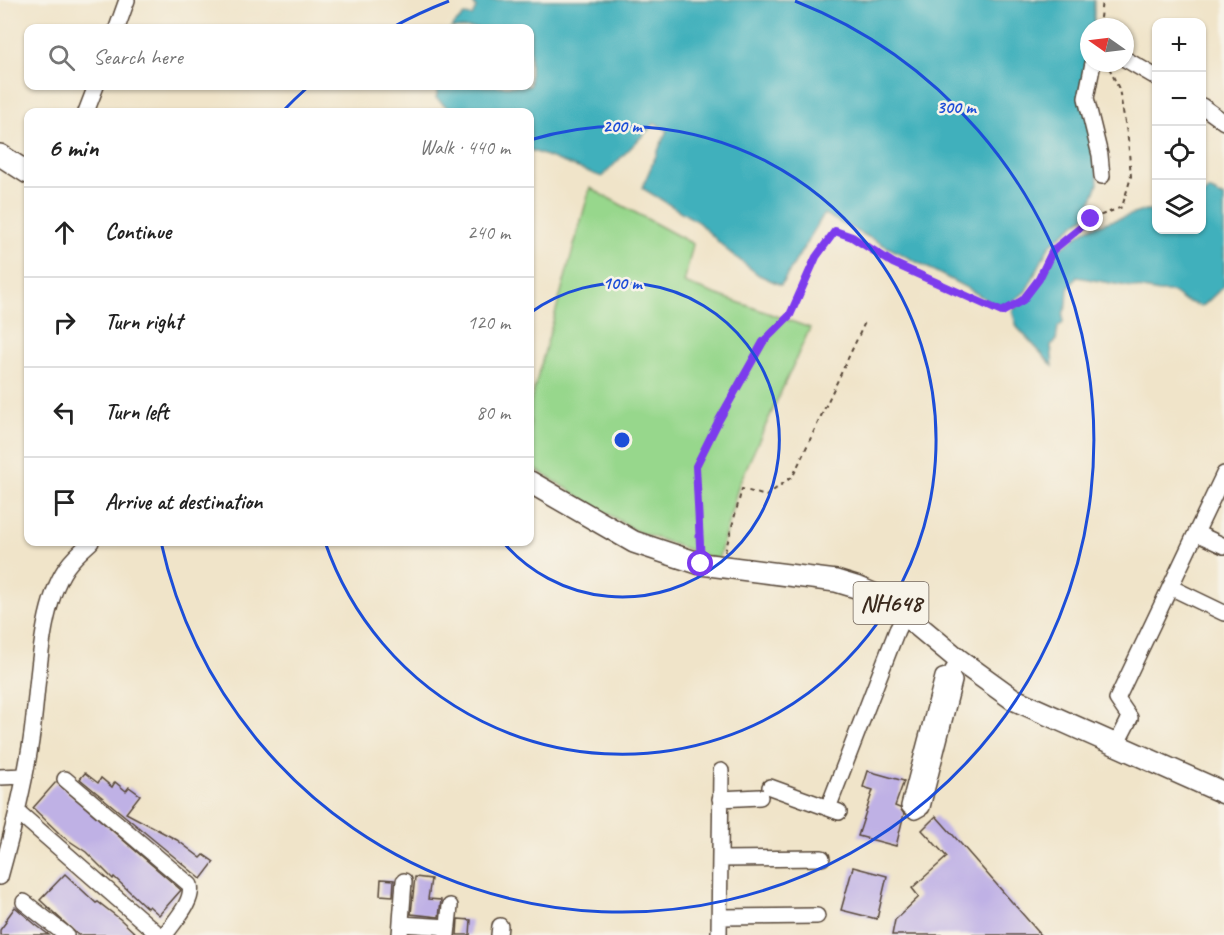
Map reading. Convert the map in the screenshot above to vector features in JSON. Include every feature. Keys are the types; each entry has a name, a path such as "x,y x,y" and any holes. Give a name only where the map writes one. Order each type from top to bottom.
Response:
{"highway":[{"path":"0,155 24,170"},
{"name":"NH648","path":"534,484 634,542 701,564 836,581 887,600 905,615 955,668 1013,699 1224,793"}],"street":[{"path":"119,24 128,0"},
{"path":"1134,64 1152,75"},
{"path":"1091,72 1086,98 1101,155 1102,176"},
{"path":"88,108 94,90"},
{"path":"1206,109 1224,122"},
{"path":"1116,745 1130,718 1117,699 1224,474"},
{"path":"1196,533 1224,546"},
{"path":"0,877 18,812 31,745 45,630 52,600 66,568 87,546"},
{"path":"1170,587 1224,613"},
{"path":"720,799 765,792 833,810 897,630 905,615"},
{"path":"955,668 954,681 922,807 915,811 909,806 943,678 955,668"},
{"path":"720,935 721,771"},
{"path":"0,777 25,776"},
{"path":"65,779 190,885 188,901 165,935"},
{"path":"18,812 159,935"},
{"path":"720,859 822,858"},
{"path":"404,881 400,929 447,931 450,906"},
{"path":"24,902 66,935"},
{"path":"720,917 817,916"}],"path":[{"path":"1100,18 1102,0"},
{"path":"701,564 696,466 763,342 790,315 816,257 835,231 852,237 893,263 1002,312 1023,300 1039,279 1053,250 1091,219 1122,207 1131,177 1128,140 1119,89 1111,72"},
{"path":"724,567 725,551 742,489 766,496 793,476 866,320"}],"green space":[{"path":"590,188 693,244 684,283 810,328 739,484 718,560 636,531 534,468 534,390"}],"water":[{"path":"472,0 1094,0 1094,18 1080,18 1080,72 1090,72 1098,184 1086,215 1050,245 1026,291 1009,305 994,304 824,214 781,285 759,275 728,251 698,222 642,188 667,130 655,123 602,177 534,152 534,108 448,108 436,98 438,90 534,90 534,24 455,24 464,15 472,16 476,8"},
{"path":"1209,190 1224,197 1224,286 1204,305 1200,306 1183,300 1172,292 1159,292 1077,277 1068,289 1063,323 1058,327 1056,341 1051,345 1053,366 1017,327 1012,311 1041,283 1056,251 1089,228 1146,210 1152,211 1152,234 1206,234 1206,192"}],"building":[{"path":"868,771 904,781 895,806 900,808 904,814 896,846 858,836 873,790 863,787"},
{"path":"85,773 98,783 101,778 112,787 115,782 126,791 129,787 140,795 126,813 177,840 201,858 204,855 214,862 201,879 80,779"},
{"path":"56,782 181,890 159,915 149,906 147,908 114,877 113,879 86,852 62,836 33,808"},
{"path":"936,816 1041,935 892,935 895,920 919,897 912,888 947,857 922,830"},
{"path":"853,867 887,876 877,919 841,910"},
{"path":"65,874 96,903 98,902 120,919 137,935 78,935 40,900"},
{"path":"415,877 431,879 428,899 441,900 439,917 411,914"},
{"path":"381,879 394,880 393,896 380,895"},
{"path":"15,907 49,935 0,935 0,930"},
{"path":"458,919 471,920 470,935 457,935"}],"route":[{"path":"701,564 696,466 763,342 790,315 816,257 835,231 852,237 893,263 1002,312 1023,300 1039,279 1053,250 1091,219"}]}
